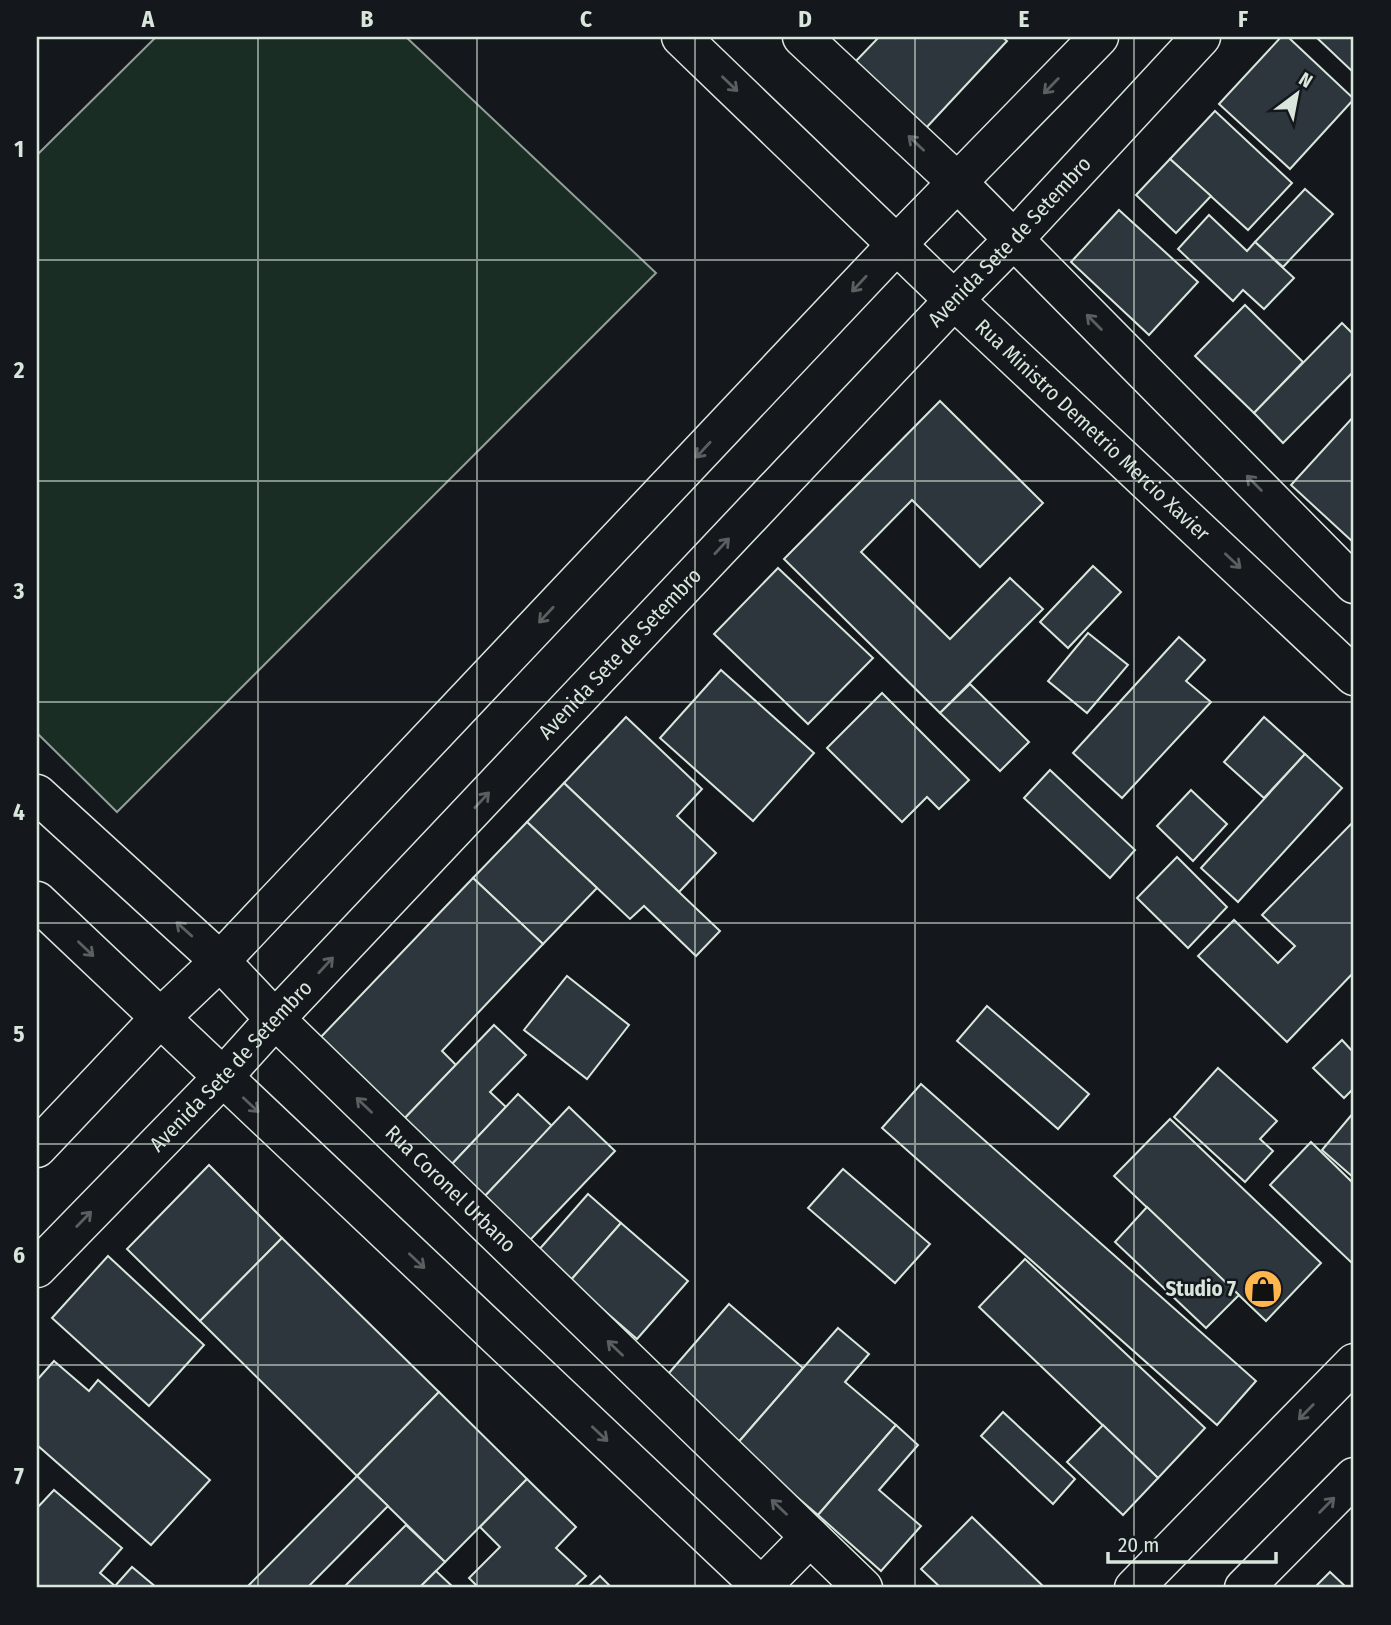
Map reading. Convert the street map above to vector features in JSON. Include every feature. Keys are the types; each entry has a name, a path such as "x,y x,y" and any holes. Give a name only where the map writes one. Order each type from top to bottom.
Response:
{"street":[{"name":"Rua Ministro Demetrio Mercio Xavier","path":"681,37 954,300 1347,654"},
{"path":"802,37 957,182 1354,584"},
{"path":"37,1148 159,1019 220,961 897,244 1099,37"},
{"name":"Avenida Sete de Setembro","path":"37,1268 222,1078 1202,37"},
{"name":"Rua Coronel Urbano","path":"37,794 220,961 275,1019 863,1588"},
{"path":"37,901 762,1588 810,1536"},
{"path":"1133,1588 1354,1363"},
{"path":"1244,1588 1354,1476"}],"green space":[{"path":"156,37 406,37 656,273 117,812 37,733 37,155"}],"building":[{"path":"879,37 1002,37 1007,41 926,128 855,62"},
{"path":"1281,37 1288,37 1354,99 1290,169 1219,104"},
{"path":"1316,37 1354,37 1354,73"},
{"path":"1215,111 1292,183 1248,230 1170,159"},
{"path":"1170,159 1211,196 1176,233 1136,195"},
{"path":"1305,189 1333,214 1283,267 1255,242"},
{"path":"1119,210 1198,282 1149,335 1071,262"},
{"path":"1209,215 1247,251 1255,242 1294,278 1264,309 1243,290 1233,301 1178,249"},
{"path":"1245,305 1303,362 1254,413 1195,356"},
{"path":"1342,323 1354,335 1354,371 1283,443 1254,413"},
{"path":"940,401 1043,503 980,567 912,500 861,552 950,639 1010,578 1043,609 940,713 784,559"},
{"path":"1354,416 1354,543 1291,485"},
{"path":"1093,566 1121,592 1068,648 1040,622"},
{"path":"778,568 873,658 808,724 714,634"},
{"path":"1088,633 1128,665 1087,713 1048,681"},
{"path":"1179,637 1205,660 1186,681 1211,702 1122,798 1073,753"},
{"path":"721,670 814,753 753,821 660,738"},
{"path":"970,684 1029,742 1000,771 940,713"},
{"path":"882,693 969,780 939,809 927,797 902,822 827,748"},
{"path":"626,717 702,789 677,816 716,853 679,892 564,783"},
{"path":"1264,717 1305,754 1264,798 1224,762"},
{"path":"1305,754 1342,788 1238,902 1201,868"},
{"path":"1050,770 1135,850 1110,878 1024,798"},
{"path":"564,783 720,931 696,956 644,906 630,919 527,822"},
{"path":"1191,790 1227,824 1193,861 1157,826"},
{"path":"527,822 597,888 543,944 473,878"},
{"path":"1352,823 1354,972 1287,1042 1198,956 1234,920 1278,963 1295,946 1262,915"},
{"path":"1177,857 1227,907 1188,948 1137,898"},
{"path":"473,878 543,944 442,1051 456,1065 403,1120 319,1039"},
{"path":"567,976 629,1025 587,1079 524,1030"},
{"path":"987,1006 1089,1094 1058,1129 957,1041"},
{"path":"494,1025 526,1055 490,1092 506,1107 451,1165 403,1120"},
{"path":"1342,1040 1354,1053 1354,1088 1344,1098 1313,1068"},
{"path":"1218,1068 1277,1121 1260,1139 1273,1151 1245,1182 1174,1117"},
{"path":"921,1084 1256,1381 1217,1425 882,1128"},
{"path":"518,1094 552,1126 484,1197 451,1165"},
{"path":"569,1107 615,1151 530,1240 484,1197"},
{"path":"1354,1112 1354,1178 1322,1150"},
{"path":"1170,1119 1321,1263 1266,1321 1114,1176"},
{"path":"1311,1142 1354,1184 1354,1265 1270,1185"},
{"path":"209,1165 282,1238 200,1321 127,1249"},
{"path":"843,1169 930,1244 895,1283 808,1208"},
{"path":"588,1194 621,1223 570,1281 537,1252"},
{"path":"1147,1207 1239,1295 1206,1328 1115,1242"},
{"path":"621,1223 688,1281 637,1339 570,1281"},
{"path":"282,1238 439,1392 357,1476 200,1321"},
{"path":"108,1256 204,1345 149,1406 52,1318"},
{"path":"1025,1259 1205,1428 1158,1478 979,1307"},
{"path":"729,1304 803,1368 736,1445 662,1381"},
{"path":"838,1328 869,1354 845,1382 896,1425 818,1515 736,1445"},
{"path":"54,1361 89,1391 98,1380 210,1480 151,1545 37,1445 37,1380"},
{"path":"439,1392 527,1479 445,1562 357,1476"},
{"path":"1003,1412 1075,1479 1053,1504 981,1436"},
{"path":"896,1425 918,1445 879,1490 921,1526 881,1571 818,1515"},
{"path":"1103,1425 1158,1478 1123,1515 1067,1462"},
{"path":"357,1476 388,1506 307,1588 246,1588"},
{"path":"527,1479 576,1527 556,1548 586,1576 573,1588 479,1588 469,1578 500,1547 480,1527"},
{"path":"54,1490 122,1548 100,1573 115,1586 132,1567 157,1588 37,1588 37,1508"},
{"path":"972,1517 1045,1588 941,1588 921,1569"},
{"path":"406,1525 445,1562 419,1588 343,1588"},
{"path":"436,1571 454,1588 419,1588"},
{"path":"1330,1572 1347,1588 1314,1588"},
{"path":"600,1576 612,1588 587,1588"}],"place":[{"name":"Studio 7","path":"1263,1289"}]}
